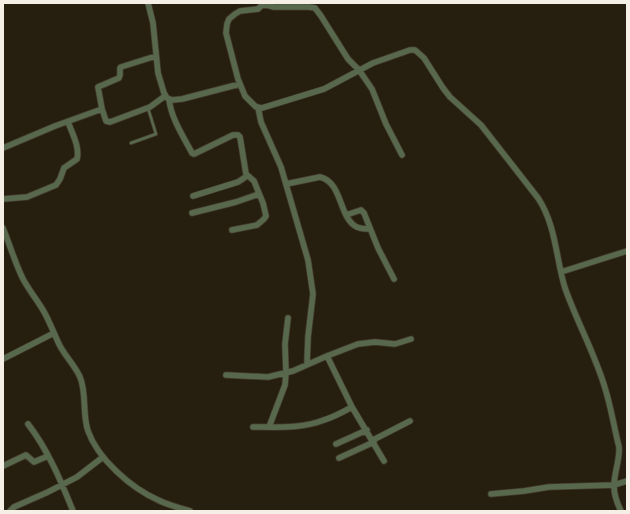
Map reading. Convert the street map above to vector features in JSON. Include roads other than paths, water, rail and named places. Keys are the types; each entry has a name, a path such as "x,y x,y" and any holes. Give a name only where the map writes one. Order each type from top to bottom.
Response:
{"street":[{"path":"148,3 153,23 158,74 178,126 192,153 198,153 233,135 238,135 240,137 247,176"},
{"path":"402,155 386,124 372,89 359,70 348,59 315,8 274,7 264,4 258,9 240,11 229,19 227,24 227,37 235,85 251,104 258,107 262,108 324,89 359,70 373,63 410,50 415,50 419,53 450,97 481,125 544,207 552,231 561,272 572,307 605,388 620,454 614,485 616,498 622,511 627,510"},
{"path":"156,56 121,67 119,78 98,87 102,109 105,119 108,122 148,108 167,97 182,99 235,85"},
{"path":"258,107 262,122 277,157 286,184 308,260 312,285 307,364"},
{"path":"3,148 102,109"},
{"path":"3,199 27,197 47,190 58,182 64,168 78,157 77,149 68,122"},
{"path":"232,230 257,225 266,216 266,211 254,181 252,178 247,176"},
{"path":"193,196 238,182 247,176"},
{"path":"286,184 320,177 325,178 338,195 346,215 355,226 370,229"},
{"path":"192,213 236,202 259,194"},
{"path":"346,215 361,210 363,211 394,280"},
{"path":"3,228 23,280 43,311 68,359 80,376 83,386 84,416 88,431 94,444 103,457 145,494 160,501 190,511"},
{"path":"561,272 627,252"},
{"path":"269,427 285,385 285,344 288,318"},
{"path":"3,359 54,333"},
{"path":"226,375 265,377 286,373 358,344 375,342 395,344 411,339"},
{"path":"327,356 352,406 384,461"},
{"path":"253,427 289,427 308,425 323,421 352,406"},
{"path":"339,458 410,421"},
{"path":"28,424 37,436 48,456 73,511"},
{"path":"336,444 367,430"},
{"path":"620,454 627,452"},
{"path":"3,466 26,456 34,462 48,456"},
{"path":"10,511 14,507 62,485 85,472 103,457"},
{"path":"491,494 524,491 549,486 614,485 627,481"}],"lane":[{"path":"131,143 156,134 148,108"}]}
